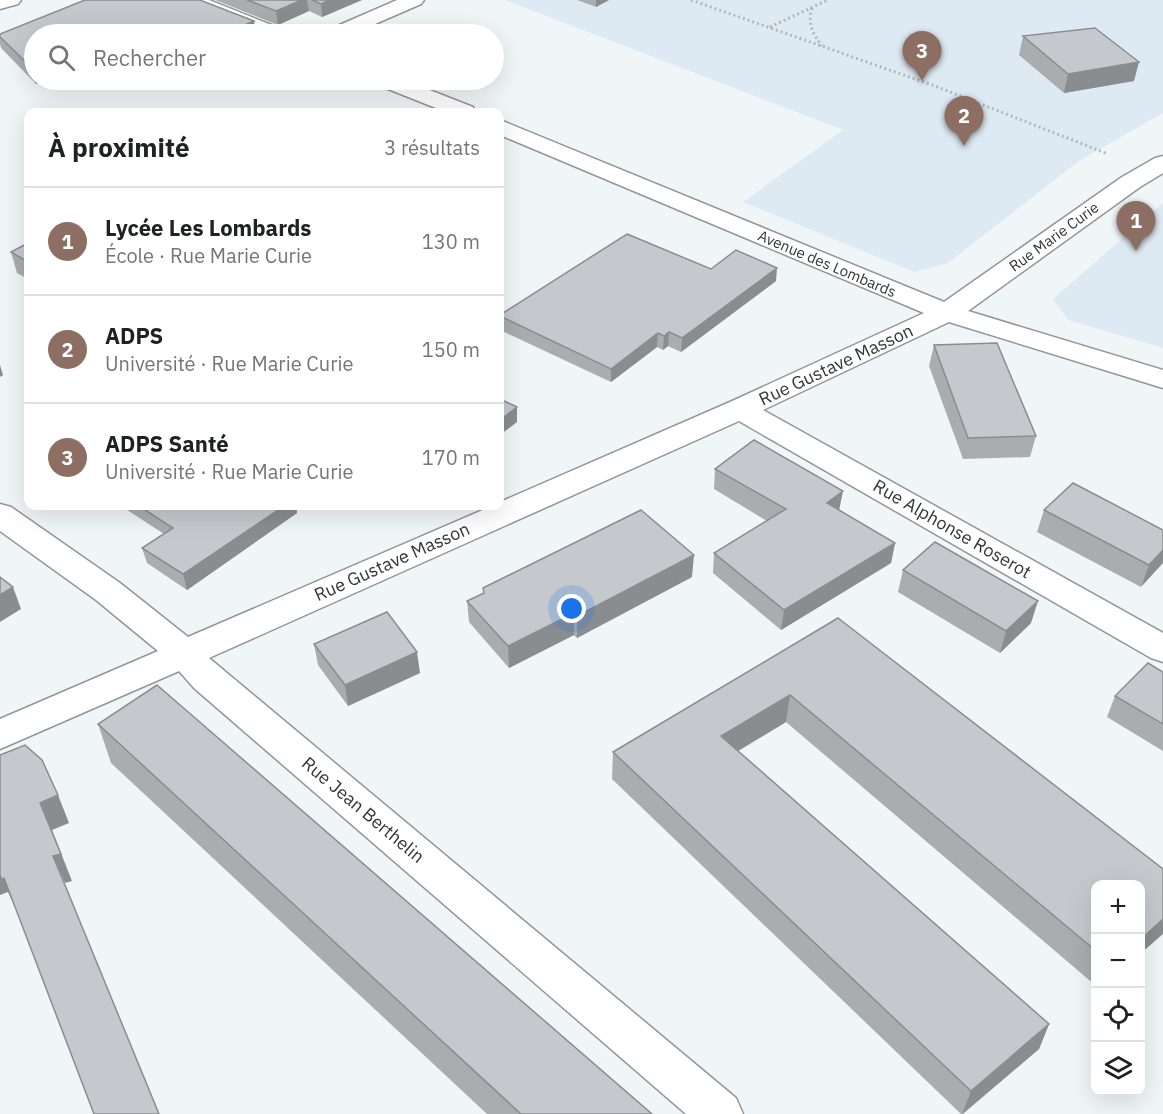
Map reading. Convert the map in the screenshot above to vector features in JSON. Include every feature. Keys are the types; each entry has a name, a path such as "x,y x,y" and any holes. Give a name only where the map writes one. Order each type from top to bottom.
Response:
{"street":[{"path":"0,3 11,0"},
{"path":"191,0 252,24"},
{"path":"358,24 414,0"},
{"path":"411,90 455,108"},
{"name":"Avenue des Lombards","path":"504,129 947,314 1163,380"},
{"name":"Rue Marie Curie","path":"947,314 1131,182 1163,163"},
{"name":"Rue Gustave Masson","path":"0,735 741,409 947,314"},
{"name":"Rue Alphonse Roserot","path":"741,409 1163,649"},
{"name":"Rue Jean Berthelin","path":"0,516 159,630 186,654 207,678 720,1114"}],"path":[{"path":"691,0 935,86 1108,154"},
{"path":"769,28 828,0"},
{"path":"812,8 808,18 810,27 823,47"}],"shaded area":[{"path":"505,0 1163,0 1163,113 1079,161 948,263 914,272 743,202 843,130"},
{"path":"1163,203 1163,348 1068,320 1053,299"}],"building":[{"path":"85,0 200,0 254,21 247,24 25,24"},
{"path":"247,0 302,0 276,11"},
{"path":"312,0 329,0 321,4"},
{"path":"24,24 24,60 0,37 0,34"},
{"path":"1095,28 1139,62 1068,74 1023,36"},
{"path":"627,234 711,269 736,250 777,268 682,338 669,332 664,336 658,333 611,369 504,318 504,312"},
{"path":"24,245 24,260 11,252"},
{"path":"997,343 1036,436 968,438 934,345"},
{"path":"504,401 517,407 504,417"},
{"path":"754,440 843,491 827,503 895,543 784,610 714,553 786,509 715,469"},
{"path":"1073,483 1163,530 1163,550 1149,565 1044,510"},
{"path":"145,510 278,510 183,574 142,548 173,528"},
{"path":"641,510 694,555 577,616 574,613 508,646 467,601 484,593 483,588"},
{"path":"935,542 1038,601 1006,631 903,570"},
{"path":"0,577 13,587 0,595"},
{"path":"387,612 417,652 345,685 314,644"},
{"path":"838,618 1163,869 1163,919 1145,935 1145,880 1091,880 1091,947 790,695 721,736 1049,1024 971,1091 613,752"},
{"path":"1148,663 1163,672 1163,724 1115,696"},
{"path":"157,685 652,1114 521,1114 98,724"},
{"path":"25,745 42,760 58,795 40,803 61,854 53,856 159,1114 94,1114 4,878 2,880 0,875 0,755"}],"place":[{"name":"ADPS Santé","path":"922,81"},
{"name":"ADPS","path":"964,146"},
{"name":"Lycée Les Lombards","path":"1136,251"}]}
